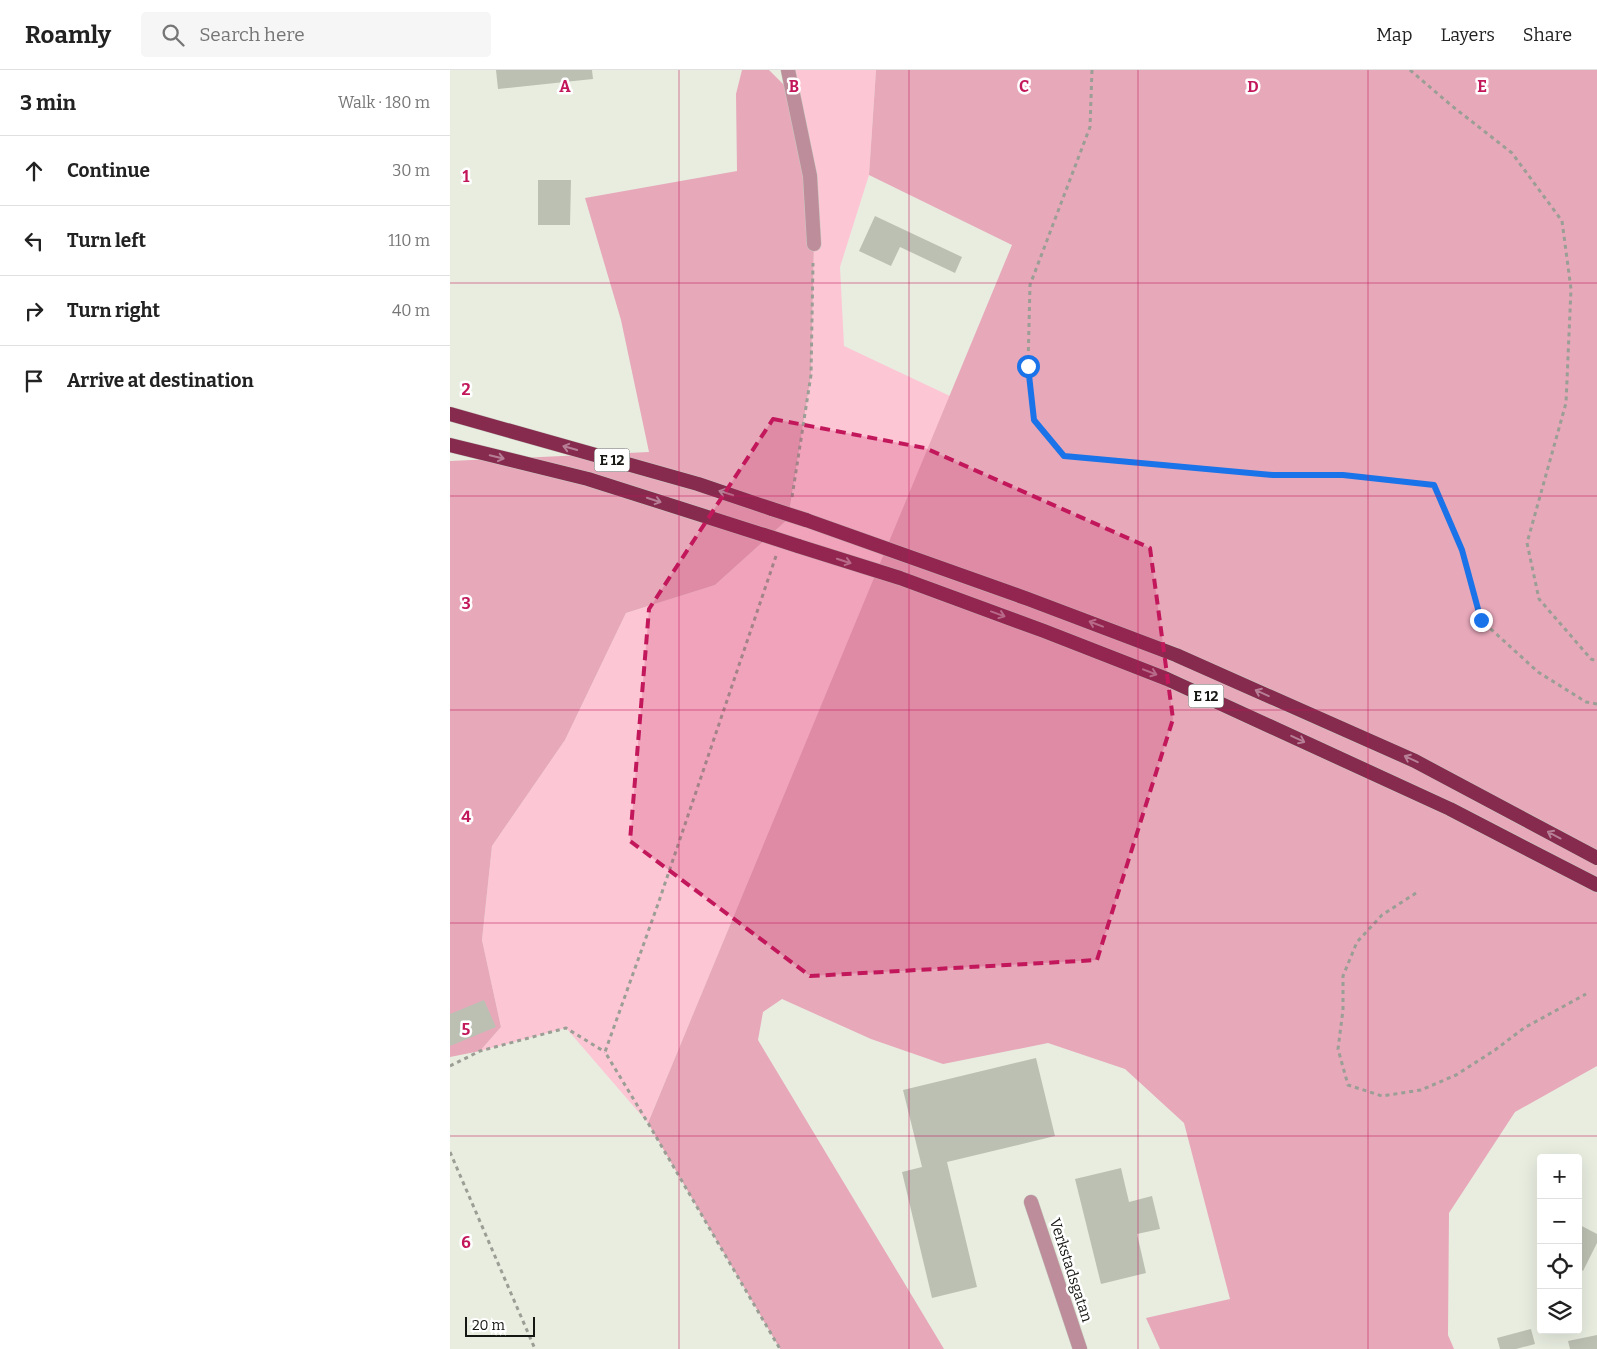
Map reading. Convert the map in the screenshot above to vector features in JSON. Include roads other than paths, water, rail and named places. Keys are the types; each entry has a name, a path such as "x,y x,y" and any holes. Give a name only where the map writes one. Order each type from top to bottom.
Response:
{"highway":[{"name":"E 12","path":"450,414 698,484 1019,595 1176,655 1415,761 1597,858"},
{"name":"E 12","path":"450,445 588,480 764,535 900,578 1044,631 1167,679 1450,809 1597,885"}],"street":[{"path":"788,70 810,176 814,244"},
{"name":"Verkstadsgatan","path":"1031,1202 1080,1349"}]}
